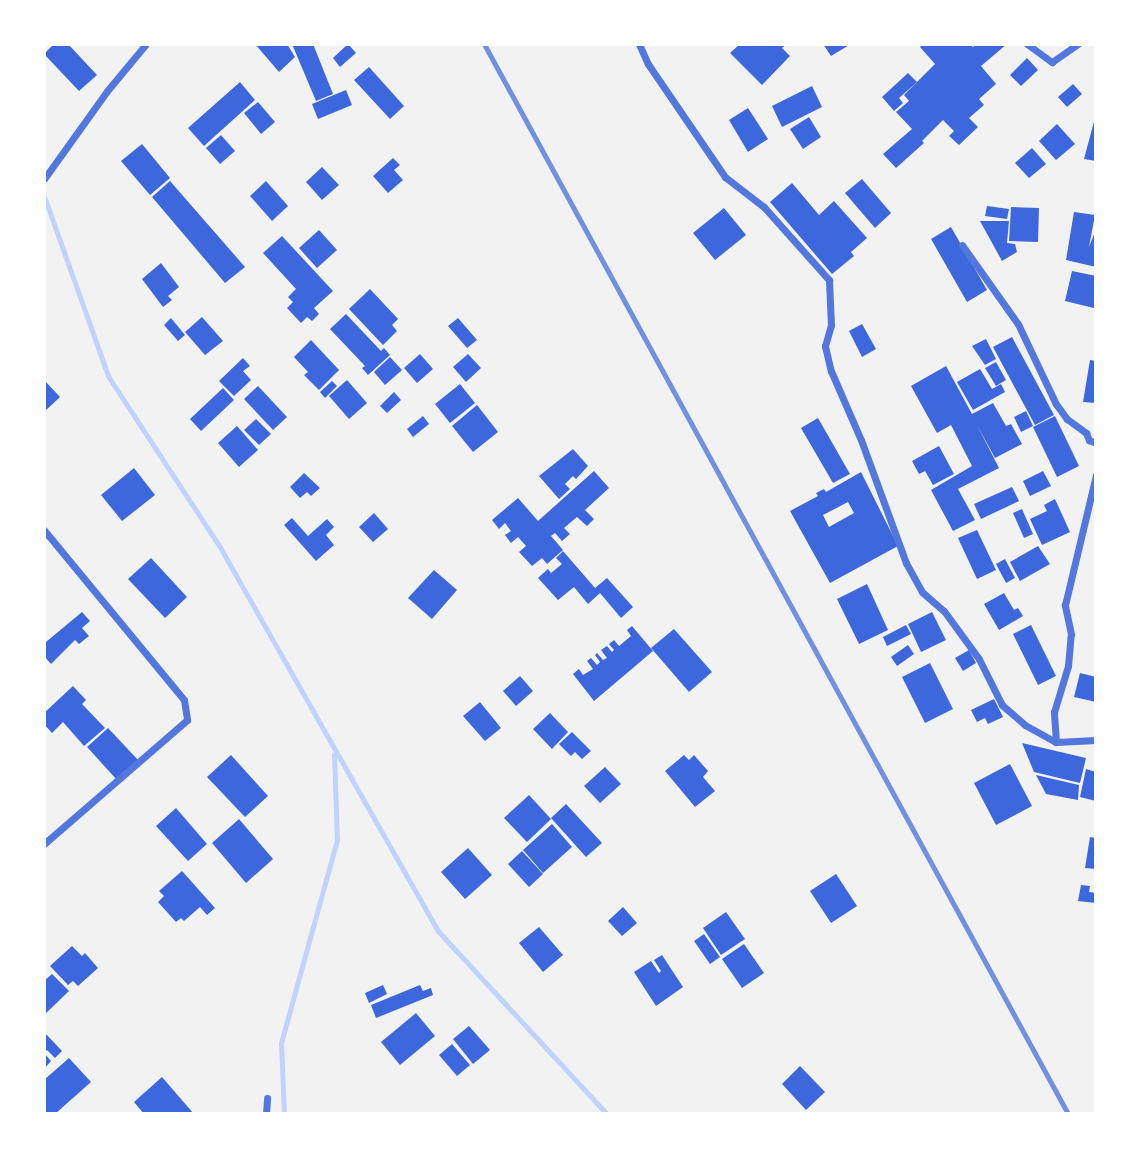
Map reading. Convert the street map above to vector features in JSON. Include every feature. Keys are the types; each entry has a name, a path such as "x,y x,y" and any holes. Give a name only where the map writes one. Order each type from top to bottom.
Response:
{"street":[{"path":"44,179 107,91 146,44"},
{"path":"639,44 648,64 725,177 764,207 829,280 831,325 825,346 831,371 861,440 906,563 922,592 943,611 979,659 1003,705 1026,725 1056,742 1096,740"},
{"path":"1027,44 1044,53 1052,62 1079,44"},
{"path":"962,245 1018,324 1056,404 1067,419 1086,432 1089,440 1096,443"},
{"path":"1056,742 1054,712 1068,666 1071,634 1065,605 1096,475"},
{"path":"44,530 184,700 187,720 44,844"},
{"path":"266,1114 267,1098"}],"building":[{"path":"54,44 68,44 97,75 79,91 44,54"},
{"path":"255,44 287,44 295,57 279,72"},
{"path":"292,44 313,44 333,94 316,101"},
{"path":"348,44 356,53 340,67 333,58"},
{"path":"740,44 787,44 782,48 790,56 762,85 730,53"},
{"path":"823,44 851,44 831,56"},
{"path":"924,44 970,44 973,47 977,44 1007,44 981,66 996,84 979,99 984,105 969,118 978,127 959,145 949,136 954,131 943,120 922,141 924,143 896,168 883,154 912,129 896,112 909,101 904,95 935,64 920,47"},
{"path":"1027,58 1038,70 1021,86 1010,75"},
{"path":"369,67 404,106 390,119 354,80"},
{"path":"908,73 917,82 899,98 903,103 894,111 882,97"},
{"path":"240,82 255,100 204,146 188,128"},
{"path":"1073,84 1082,94 1067,107 1058,97"},
{"path":"812,86 822,107 782,127 772,106"},
{"path":"346,90 352,105 318,119 312,104"},
{"path":"258,102 275,122 261,134 244,113"},
{"path":"748,108 768,139 748,152 729,120"},
{"path":"1096,114 1096,161 1084,159"},
{"path":"809,117 821,137 803,149 790,129"},
{"path":"1057,124 1075,144 1056,160 1039,141"},
{"path":"221,135 235,151 220,164 206,148"},
{"path":"142,144 170,178 150,195 121,161"},
{"path":"1032,148 1046,164 1029,178 1015,163"},
{"path":"393,158 400,165 394,170 403,180 388,193 373,176"},
{"path":"322,167 339,185 322,200 306,182"},
{"path":"862,179 891,213 875,228 845,193"},
{"path":"170,181 245,267 225,283 152,197"},
{"path":"266,181 288,206 272,221 250,196"},
{"path":"792,183 819,215 834,201 867,238 851,252 854,256 832,274 770,202"},
{"path":"987,206 1009,209 1007,219 985,216"},
{"path":"1011,207 1039,208 1038,242 1009,241"},
{"path":"724,208 746,235 715,260 693,233"},
{"path":"1074,212 1095,215 1089,247 1096,229 1096,267 1066,260"},
{"path":"980,221 1009,221 1007,243 1015,244 1017,252 1002,261"},
{"path":"951,227 987,290 967,302 931,239"},
{"path":"319,230 337,250 317,268 299,248"},
{"path":"282,236 333,291 314,308 319,314 312,321 307,317 301,323 287,308 293,302 288,297 296,289 263,253"},
{"path":"161,263 179,287 168,296 172,300 163,307 142,279"},
{"path":"1072,271 1096,276 1094,308 1065,301"},
{"path":"370,289 398,319 392,325 397,331 383,345 349,309"},
{"path":"346,314 381,351 384,348 390,355 368,375 362,368 365,366 330,329"},
{"path":"202,317 223,341 205,355 185,332"},
{"path":"171,318 185,335 178,341 164,325"},
{"path":"458,318 477,340 467,348 448,326"},
{"path":"862,324 876,349 862,357 849,331"},
{"path":"1012,337 1054,415 1035,425 993,347"},
{"path":"986,339 996,359 985,365 972,346"},
{"path":"311,340 339,370 319,390 304,375 308,372 294,357"},
{"path":"420,354 433,369 417,383 404,368"},
{"path":"468,354 481,368 466,382 453,367"},
{"path":"390,357 402,370 385,385 374,372"},
{"path":"243,358 250,366 243,371 251,380 234,396 219,381"},
{"path":"1090,360 1096,361 1096,403 1083,402"},
{"path":"996,362 1006,380 996,386 985,368"},
{"path":"946,366 972,414 993,403 1006,426 1011,424 1022,444 995,458 977,425 999,468 958,489 975,520 953,531 931,490 972,466 951,425 937,433 911,386"},
{"path":"980,369 992,389 1001,384 1005,392 973,410 957,382"},
{"path":"347,380 367,403 349,419 329,396"},
{"path":"45,381 60,397 44,412 44,383"},
{"path":"332,381 337,386 325,398 320,392"},
{"path":"460,384 475,403 450,423 435,404"},
{"path":"258,386 287,417 273,430 244,399"},
{"path":"223,388 234,400 201,431 190,419"},
{"path":"394,392 401,400 387,413 380,406"},
{"path":"477,405 498,432 473,452 452,426"},
{"path":"1026,411 1033,426 1021,432 1014,417"},
{"path":"423,416 429,424 413,437 407,429"},
{"path":"1055,416 1079,466 1057,477 1033,427"},
{"path":"818,418 850,474 833,483 801,428"},
{"path":"256,419 271,434 259,445 244,430"},
{"path":"237,426 258,450 239,467 218,443"},
{"path":"939,446 954,474 933,485 925,471 919,474 912,461"},
{"path":"573,449 588,466 576,479 573,476 565,484 570,489 559,499 539,476"},
{"path":"134,468 155,495 122,521 101,495"},
{"path":"594,471 609,488 585,510 594,519 587,526 577,517 564,528 570,534 562,541 555,533 551,536 563,550 547,564 542,558 532,566 519,552 526,546 518,537 511,543 505,535 511,531 505,523 499,529 492,520 518,498 538,521"},
{"path":"1043,471 1051,486 1030,496 1023,481"},
{"path":"861,472 898,546 830,583 790,511 818,496 816,493 824,489 826,492","holes":["848,502 854,513 829,527 823,515"]},
{"path":"304,473 320,488 311,496 307,492 300,498 290,487"},
{"path":"1012,487 1019,501 981,519 974,504"},
{"path":"1055,499 1070,532 1042,545 1030,519 1047,511 1044,505"},
{"path":"1022,509 1033,534 1024,538 1013,513"},
{"path":"374,513 388,529 373,542 359,527"},
{"path":"292,518 308,536 327,519 334,527 326,535 334,545 316,561 284,525"},
{"path":"977,530 996,570 977,579 958,538"},
{"path":"1038,546 1050,564 1020,581 1010,562"},
{"path":"563,551 595,588 607,578 633,607 621,618 600,593 588,604 574,587 558,600 538,578 548,569 551,573 562,564 556,558"},
{"path":"151,558 187,597 165,618 128,579"},
{"path":"1005,559 1015,578 1006,583 996,564"},
{"path":"434,570 457,590 432,619 408,598"},
{"path":"867,584 888,630 859,644 837,599"},
{"path":"1004,593 1014,610 1018,608 1023,616 999,630 984,604"},
{"path":"82,612 90,621 82,628 89,636 79,644 75,640 51,664 44,656 46,642"},
{"path":"932,612 946,640 921,652 908,624"},
{"path":"906,625 911,634 887,646 883,637"},
{"path":"1031,625 1056,676 1038,685 1013,634"},
{"path":"632,626 653,651 594,701 573,674 579,669 583,675 593,669 587,661 591,658 597,665 600,662 595,655 597,653 603,660 607,658 601,650 607,646 612,652 614,650 609,644 614,640 619,646 631,636 627,630"},
{"path":"674,629 712,672 689,692 651,648"},
{"path":"908,645 914,654 897,666 891,657"},
{"path":"969,650 976,663 963,671 955,658"},
{"path":"930,663 953,709 925,723 902,677"},
{"path":"1080,673 1096,677 1096,702 1074,697"},
{"path":"520,676 533,691 516,706 503,691"},
{"path":"73,686 86,700 82,704 105,728 84,746 63,722 52,733 44,724 44,713"},
{"path":"994,699 1003,717 988,724 985,718 977,722 971,710"},
{"path":"480,702 501,728 485,741 463,716"},
{"path":"550,713 568,732 552,749 533,729"},
{"path":"108,728 138,760 117,780 87,747"},
{"path":"572,732 591,751 582,759 575,752 571,756 559,744"},
{"path":"1022,743 1086,758 1080,783 1034,772"},
{"path":"231,755 268,796 245,817 207,777"},
{"path":"684,755 689,760 694,755 708,771 703,777 715,791 695,807 665,771"},
{"path":"1010,764 1032,806 996,825 974,783"},
{"path":"605,767 621,784 600,803 584,786"},
{"path":"1086,769 1096,772 1096,801 1080,797"},
{"path":"1036,775 1079,785 1078,800 1046,794"},
{"path":"529,795 551,819 527,842 504,818"},
{"path":"566,804 602,843 586,857 551,818"},
{"path":"176,808 207,844 188,861 156,826"},
{"path":"239,819 273,859 246,883 212,843"},
{"path":"552,824 572,847 543,873 523,850"},
{"path":"1090,837 1096,838 1096,869 1085,868"},
{"path":"468,848 492,875 465,899 441,872"},
{"path":"522,851 543,874 529,887 508,864"},
{"path":"182,871 215,908 207,915 200,907 184,921 181,918 176,922 158,902 164,896 159,891"},
{"path":"836,874 857,906 831,923 810,891"},
{"path":"1081,885 1090,886 1089,892 1096,893 1096,903 1078,901"},
{"path":"623,907 637,923 622,936 608,921"},
{"path":"726,912 745,939 721,955 703,928"},
{"path":"539,927 563,955 543,972 519,943"},
{"path":"704,934 720,957 710,964 694,941"},
{"path":"744,944 764,973 742,988 722,959"},
{"path":"72,946 82,956 85,953 98,968 78,986 73,981 68,985 50,966"},
{"path":"662,955 683,987 656,1006 634,972 651,961 659,973 661,971 654,960"},
{"path":"52,974 69,991 44,1015 44,981"},
{"path":"383,985 387,994 369,1003 365,993"},
{"path":"420,985 423,991 431,988 433,995 376,1018 371,1005"},
{"path":"416,1013 435,1036 400,1065 381,1042"},
{"path":"469,1026 490,1050 473,1064 453,1039"},
{"path":"44,1032 62,1051 55,1058 47,1050 44,1053"},
{"path":"452,1044 470,1065 457,1076 439,1055"},
{"path":"44,1053 51,1061 44,1069"},
{"path":"69,1058 91,1082 55,1114 44,1114 44,1080"},
{"path":"800,1066 825,1092 806,1110 782,1084"},
{"path":"162,1077 194,1114 144,1114 134,1102"}],"waterway":[{"path":"44,196 108,376 221,549 438,931 607,1114"},
{"path":"284,1114 281,1043 337,840 334,754"}],"railway":[{"path":"484,44 1068,1114"}]}
